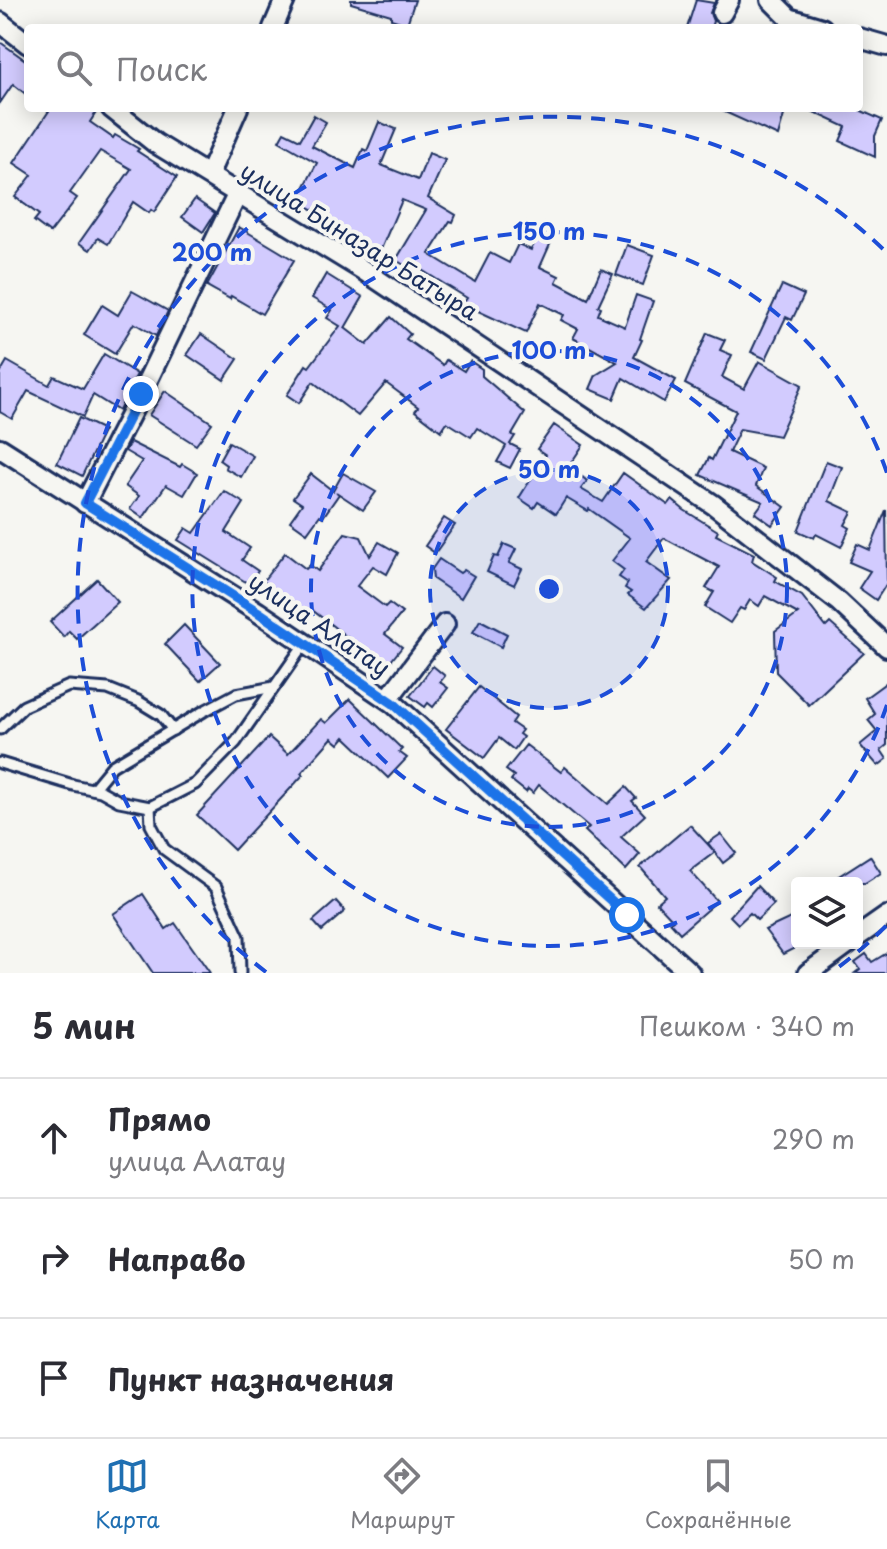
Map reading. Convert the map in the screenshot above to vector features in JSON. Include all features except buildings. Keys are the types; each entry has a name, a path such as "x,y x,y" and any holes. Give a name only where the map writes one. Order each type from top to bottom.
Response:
{"street":[{"path":"275,24 285,0"},
{"path":"771,0 789,18 809,24"},
{"path":"0,22 24,41"},
{"path":"863,39 887,46"},
{"name":"улица Биназар Батыра","path":"116,112 155,143 363,270 714,505 839,602 887,647"},
{"path":"209,174 236,112"},
{"path":"85,503 237,195"},
{"name":"улица Алатау","path":"0,448 388,699 690,973"},
{"path":"388,699 445,624"},
{"path":"863,933 887,916"},
{"path":"808,973 841,949"}],"lane":[{"path":"0,763 93,789 119,801 150,807 195,784 236,742 305,643"},
{"path":"0,729 24,706 69,686 108,689 138,701 161,715 173,730"},
{"path":"93,789 112,766 236,694 274,687"},
{"path":"150,807 151,825 164,849 216,887 239,937 240,973"}],"route":[{"path":"141,394 85,503 258,612 393,703 627,915"}]}
